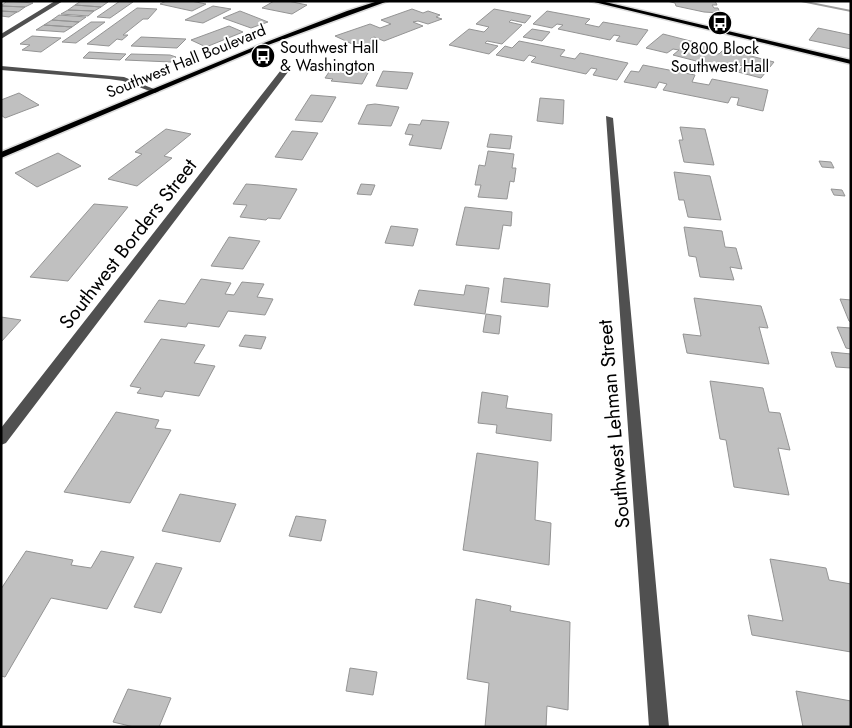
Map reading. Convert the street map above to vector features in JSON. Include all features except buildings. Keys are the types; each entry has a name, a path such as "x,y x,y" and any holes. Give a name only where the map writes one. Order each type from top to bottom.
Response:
{"main road":[{"name":"Southwest Hall Boulevard","path":"1,155 313,26 357,9 385,1"},
{"path":"593,1 851,62"}],"street":[{"path":"1,37 60,1"},
{"path":"1,68 109,77 155,91"},
{"name":"Southwest Borders Street","path":"1,439 284,72"},
{"name":"Southwest Lehman Street","path":"609,118 659,727"}],"waterway":[{"path":"798,1 851,11"}],"place":[{"name":"9800 Block Southwest Hall","path":"720,23"},
{"name":"Southwest Hall & Washington","path":"263,56"}]}
